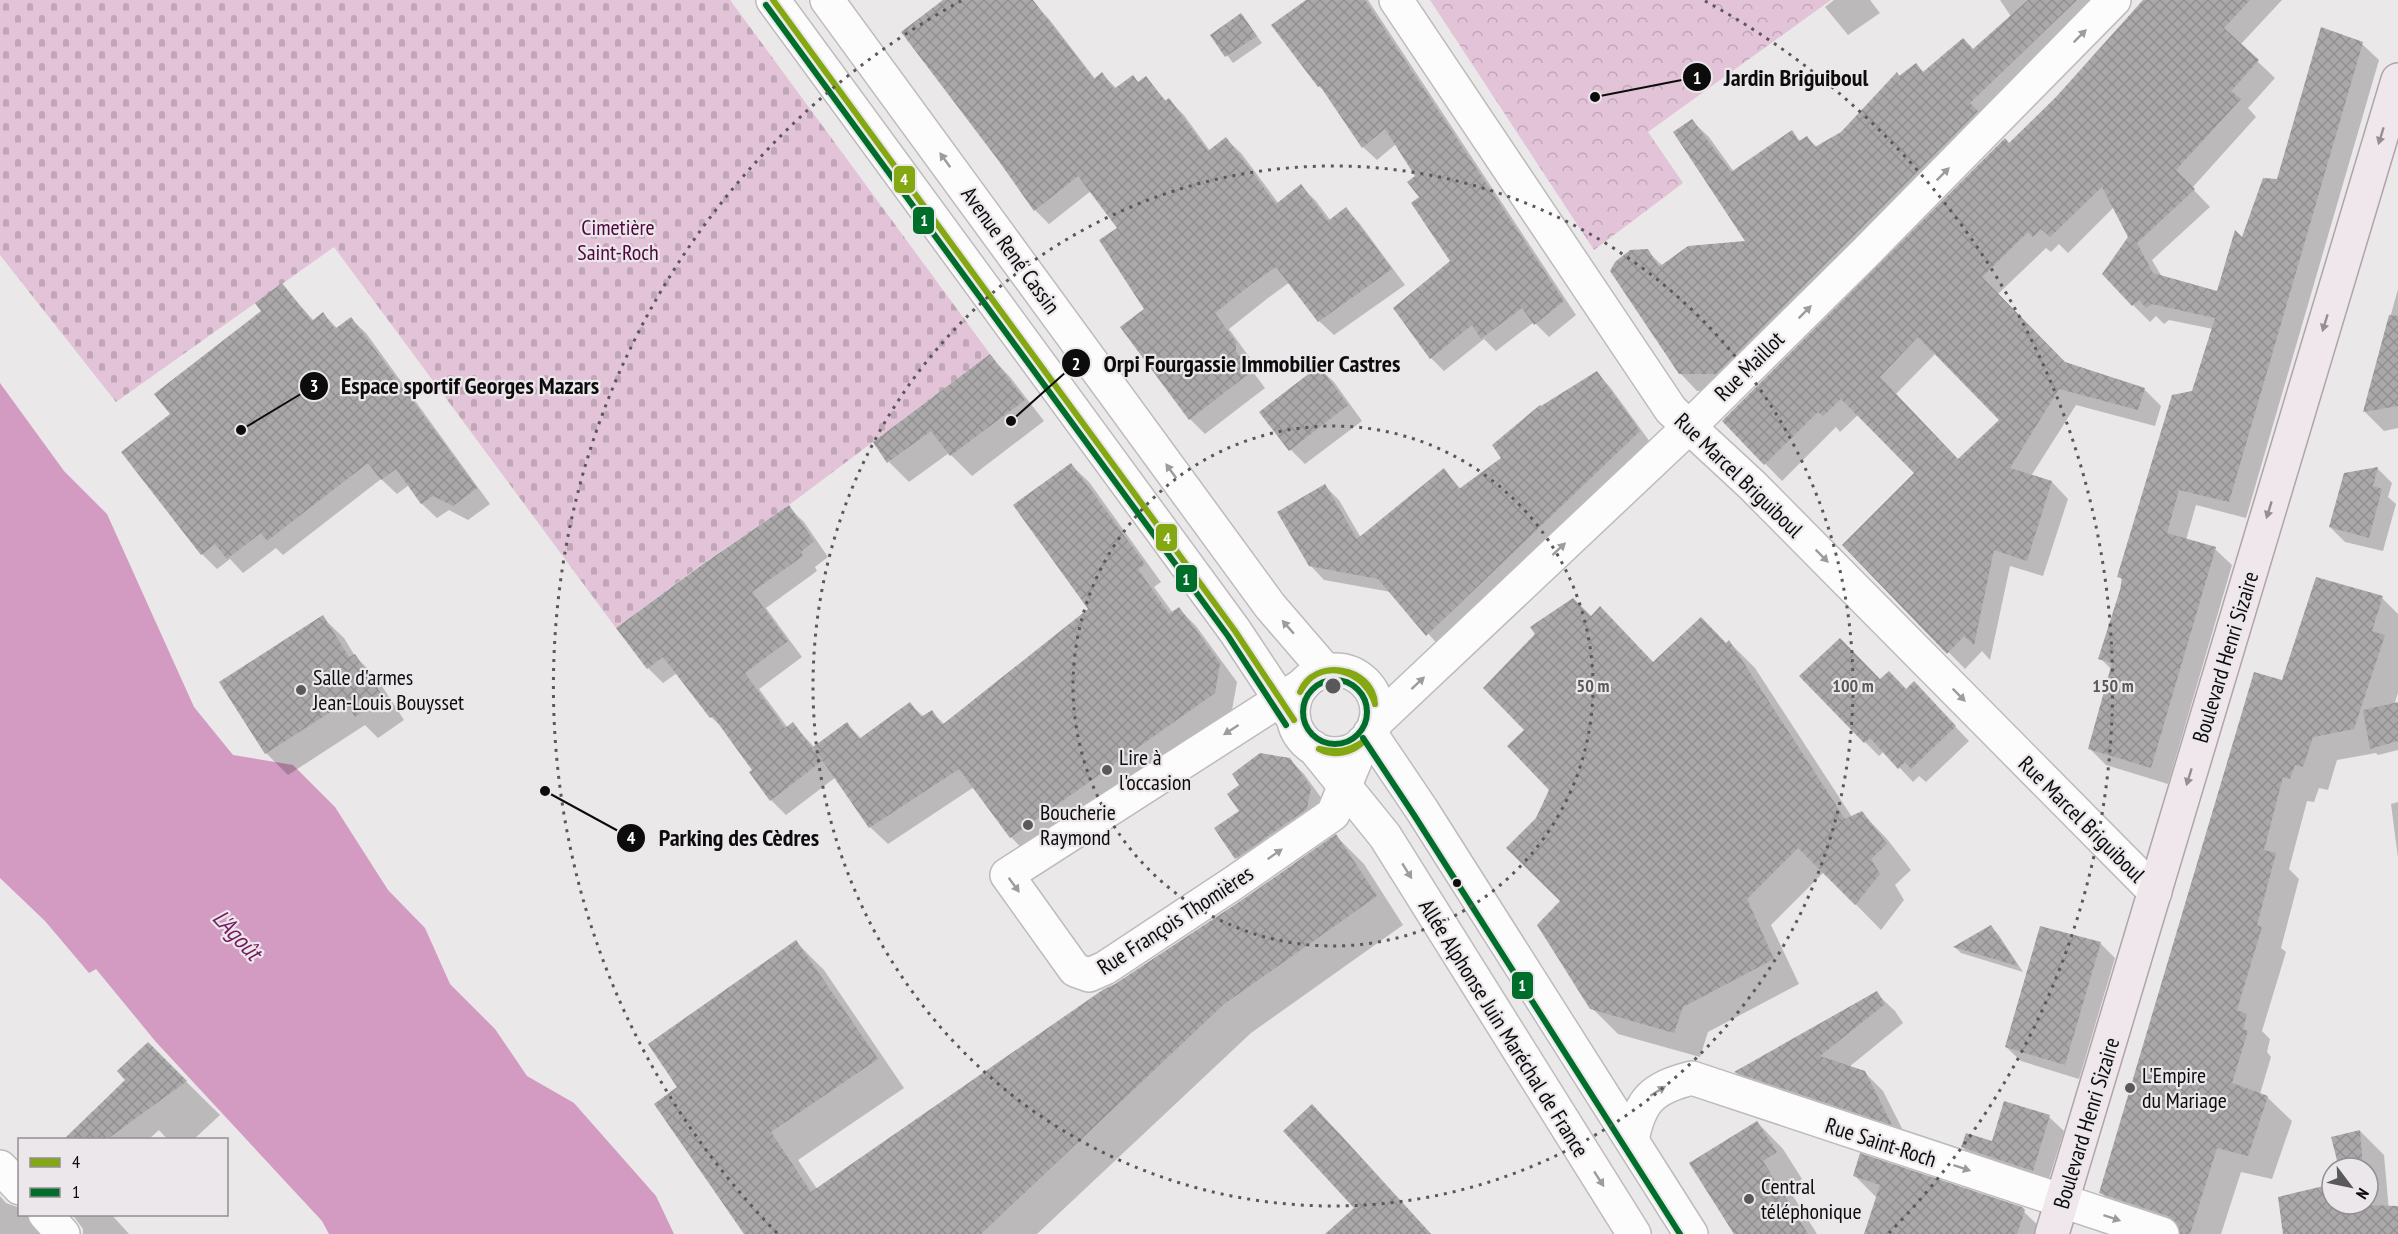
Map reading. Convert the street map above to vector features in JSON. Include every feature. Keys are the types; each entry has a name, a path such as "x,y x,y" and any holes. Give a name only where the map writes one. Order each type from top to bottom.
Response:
{"main road":[{"name":"Boulevard Henri Sizaire","path":"2052,1234 2398,80"}],"street":[{"name":"Avenue René Cassin","path":"773,0 1235,631 1301,694"},
{"name":"Avenue René Cassin","path":"827,0 1270,606 1301,694"},
{"name":"Rue Marcel Briguiboul","path":"1396,0 1671,410 1715,448 2155,892"},
{"name":"Rue Maillot","path":"1370,733 1689,427 2114,0"},
{"path":"1339,800 1370,733 1377,709 1373,695 1366,683 1354,674 1341,670 1301,694 1298,731 1313,747 1325,752 1339,753 1352,750 1370,733"},
{"name":"Rue François Thomières","path":"1301,694 1007,875 1075,970 1089,975 1105,969 1185,916 1339,800"},
{"name":"Allée Alphonse Juin Maréchal de France","path":"1370,733 1434,829 1691,1234"},
{"name":"Allée Alphonse Juin Maréchal de France","path":"1313,747 1339,800 1375,822 1634,1234"},
{"name":"Rue Saint-Roch","path":"1632,1140 1640,1109 1649,1096 1669,1084 1692,1078 2162,1234"},
{"path":"0,1167 18,1186"},
{"path":"46,1216 63,1234"}],"green space":[{"name":"Cimetière Saint-Roch","path":"0,0 730,0 990,354 789,505 702,564 616,628 334,247 116,402 0,255"},
{"path":"1430,0 1831,0 1648,132 1683,183 1594,250"}],"water":[{"name":"L'Agoût","path":"0,383 64,471 107,514 194,707 233,755 293,765 335,807 388,890 425,928 450,984 495,1029 527,1076 574,1103 656,1196 674,1234 329,1234 322,1221 156,1042 96,969 89,973 45,921 0,878"}],"building":[{"path":"943,0 1033,0 1094,79 1102,72 1114,89 1133,75 1138,82 1146,76 1165,101 1169,98 1208,151 1226,137 1276,204 1301,184 1328,221 1346,207 1392,269 1318,322 1276,267 1253,283 1215,313 1236,342 1236,351 1251,372 1189,420 1120,327 1144,309 1099,240 1117,228 1078,176 1034,211 901,32"},
{"path":"1306,0 1365,0 1564,301 1534,325 1522,308 1481,339 1472,325 1430,359 1393,308 1450,261 1411,203 1419,197 1407,182 1415,176 1385,129 1362,148 1320,86 1318,87 1271,25"},
{"path":"2028,0 2077,0 1970,103 1978,111 1716,374 1679,374 1610,271 1615,262 1630,250 1648,249 1659,267 1688,246 1745,241 1673,132 1692,119 1731,172 1792,130 1799,141 1807,136 1815,147 1841,132 1897,72 1899,76 1916,63 1923,72 1963,38 1973,49"},
{"path":"2143,0 2250,0 2224,28 2259,60 2231,91 2241,99 2176,170 2195,189 2137,243 2153,273 2217,291 2235,230 2242,237 2263,178 2277,179 2321,27 2363,42 2229,502 2179,490 2167,533 2216,547 2151,768 2088,749 2112,663 2098,659 2120,590 2122,578 2117,577 2172,395 2192,391 2215,318 2152,304 2146,308 2139,300 2132,306 2102,274 2128,237 2102,187 2050,237 2041,229 2033,237 2028,232 1982,277 2065,362 2145,388 2138,410 2059,389 2010,468 2052,481 2027,561 1994,550 1974,645 1964,636 1947,654 1842,545 1914,473 1841,399 1823,416 1818,412 1764,465 1722,421 2005,138 2009,143 2056,97","holes":["1918,337 1999,420 1958,459 1880,377"]},
{"path":"1241,13 1257,36 1225,57 1210,35"},
{"path":"282,283 312,321 323,312 335,329 351,317 477,488 453,506 433,496 421,504 396,469 381,480 368,463 267,541 261,533 227,559 215,544 201,555 121,452 170,414 154,394 261,311 255,303"},
{"path":"2389,315 2398,316 2398,406 2363,412"},
{"path":"990,354 1025,400 950,456 931,431 887,463 873,442"},
{"path":"1319,366 1348,405 1289,451 1259,412"},
{"path":"1597,371 1640,431 1426,636 1378,579 1309,566 1277,512 1325,484 1357,539 1444,468 1459,489 1501,458 1492,445 1540,405"},
{"path":"1071,463 1145,564 1138,569 1169,614 1179,607 1220,663 1215,693 1010,838 959,769 869,828 813,747 847,722 859,739 910,702 921,717 932,710 942,725 1088,609 1013,505"},
{"path":"2378,467 2373,486 2382,489 2369,538 2329,527 2344,473"},
{"path":"789,505 814,541 801,552 803,556 752,592 788,641 745,673 785,728 793,722 822,761 770,801 749,772 752,770 713,716 710,718 663,657 647,669 616,628"},
{"path":"2316,577 2383,596 2372,631 2385,635 2354,729 2313,737 2303,767 2295,765 2290,779 2283,777 2264,850 2276,853 2257,925 2262,927 2237,1010 2247,1014 2243,1029 2248,1031 2232,1083 2268,1096 2248,1156 2217,1148 2190,1234 2180,1234 2176,1222 2168,1216 2099,1193 2254,672 2282,680"},
{"path":"1573,598 1591,616 1600,606 1653,662 1701,617 1726,643 1729,640 1845,819 1862,811 1887,844 1871,859 1880,874 1855,905 1798,848 1747,899 1774,959 1683,1007 1674,1033 1590,1009 1537,925 1560,901 1506,848 1536,818 1549,790 1507,746 1524,730 1483,688 1535,634 1530,627"},
{"name":"Salle d'armes Jean-Louis Bouysset","path":"323,615 349,657 355,654 384,698 355,717 346,702 265,754 219,682"},
{"path":"1840,638 1880,679 1889,671 1906,689 1914,681 1956,726 1911,769 1905,762 1898,769 1870,738 1864,743 1799,676"},
{"path":"2398,702 2398,741 2370,749 2363,710"},
{"path":"1260,753 1290,758 1311,787 1307,809 1235,859 1214,828 1239,811 1227,794 1239,785 1232,774"},
{"path":"1336,834 1377,896 1223,1005 981,1234 744,1234 654,1104 677,1087 648,1044 796,940 878,1059 771,1132 811,1192 1104,989 1245,898"},
{"path":"1991,925 2018,966 1953,947"},
{"path":"2040,926 2101,942 2065,1065 2005,1047"},
{"path":"1877,991 1885,1004 1820,1056 1865,1071 1892,1125 1734,1072"},
{"path":"148,1042 187,1081 109,1138 65,1138 125,1080 117,1071"},
{"path":"2004,1101 2050,1115 2033,1171 1961,1147 1966,1133 1992,1141"},
{"path":"1312,1104 1431,1234 1325,1234 1354,1208 1283,1131"},
{"name":"Central téléphonique","path":"1757,1121 1777,1152 1763,1161 1808,1234 1734,1234 1689,1163"},
{"path":"2360,1130 2362,1156 2336,1156 2331,1137"},
{"path":"1860,1153 2022,1207 2025,1210 2017,1234 1864,1234 1880,1185 1853,1176"},
{"path":"2320,1187 2320,1216 2380,1216 2380,1205 2398,1206 2398,1234 2283,1234 2278,1197"}],"transit line":[{"name":"4","path":"773,0 1235,631 1294,720"},
{"name":"1","path":"766,5 1228,636 1286,725"},
{"name":"4","path":"1300,692 1307,681 1317,674 1329,670 1342,671 1354,674 1364,681 1372,691 1375,704"},
{"name":"4","path":"1300,692 1312,677 1321,672 1341,671 1350,674 1366,686 1375,704"},
{"name":"1","path":"1335,680 1353,685 1358,689 1362,694 1367,712 1362,730 1358,735 1353,739 1335,744 1317,739 1312,735 1308,730 1303,712 1308,694 1312,689 1317,685 1335,680"},
{"name":"1","path":"1363,738 1680,1234"},
{"name":"4","path":"1319,749 1342,751 1364,741"},
{"name":"4","path":"1319,749 1330,753 1349,751 1364,741"}],"place":[{"name":"Jardin Briguiboul","path":"1595,97"},
{"name":"Orpi Fourgassie Immobilier Castres","path":"1011,421"},
{"name":"Espace sportif Georges Mazars","path":"241,430"},
{"name":"Salle d'armes Jean-Louis Bouysset","path":"301,690"},
{"name":"Lire à l'occasion","path":"1107,770"},
{"name":"Parking des Cèdres","path":"545,791"},
{"name":"Boucherie Raymond","path":"1028,825"},
{"name":"L'Empire du Mariage","path":"2130,1088"},
{"name":"Central téléphonique","path":"1749,1199"}]}
